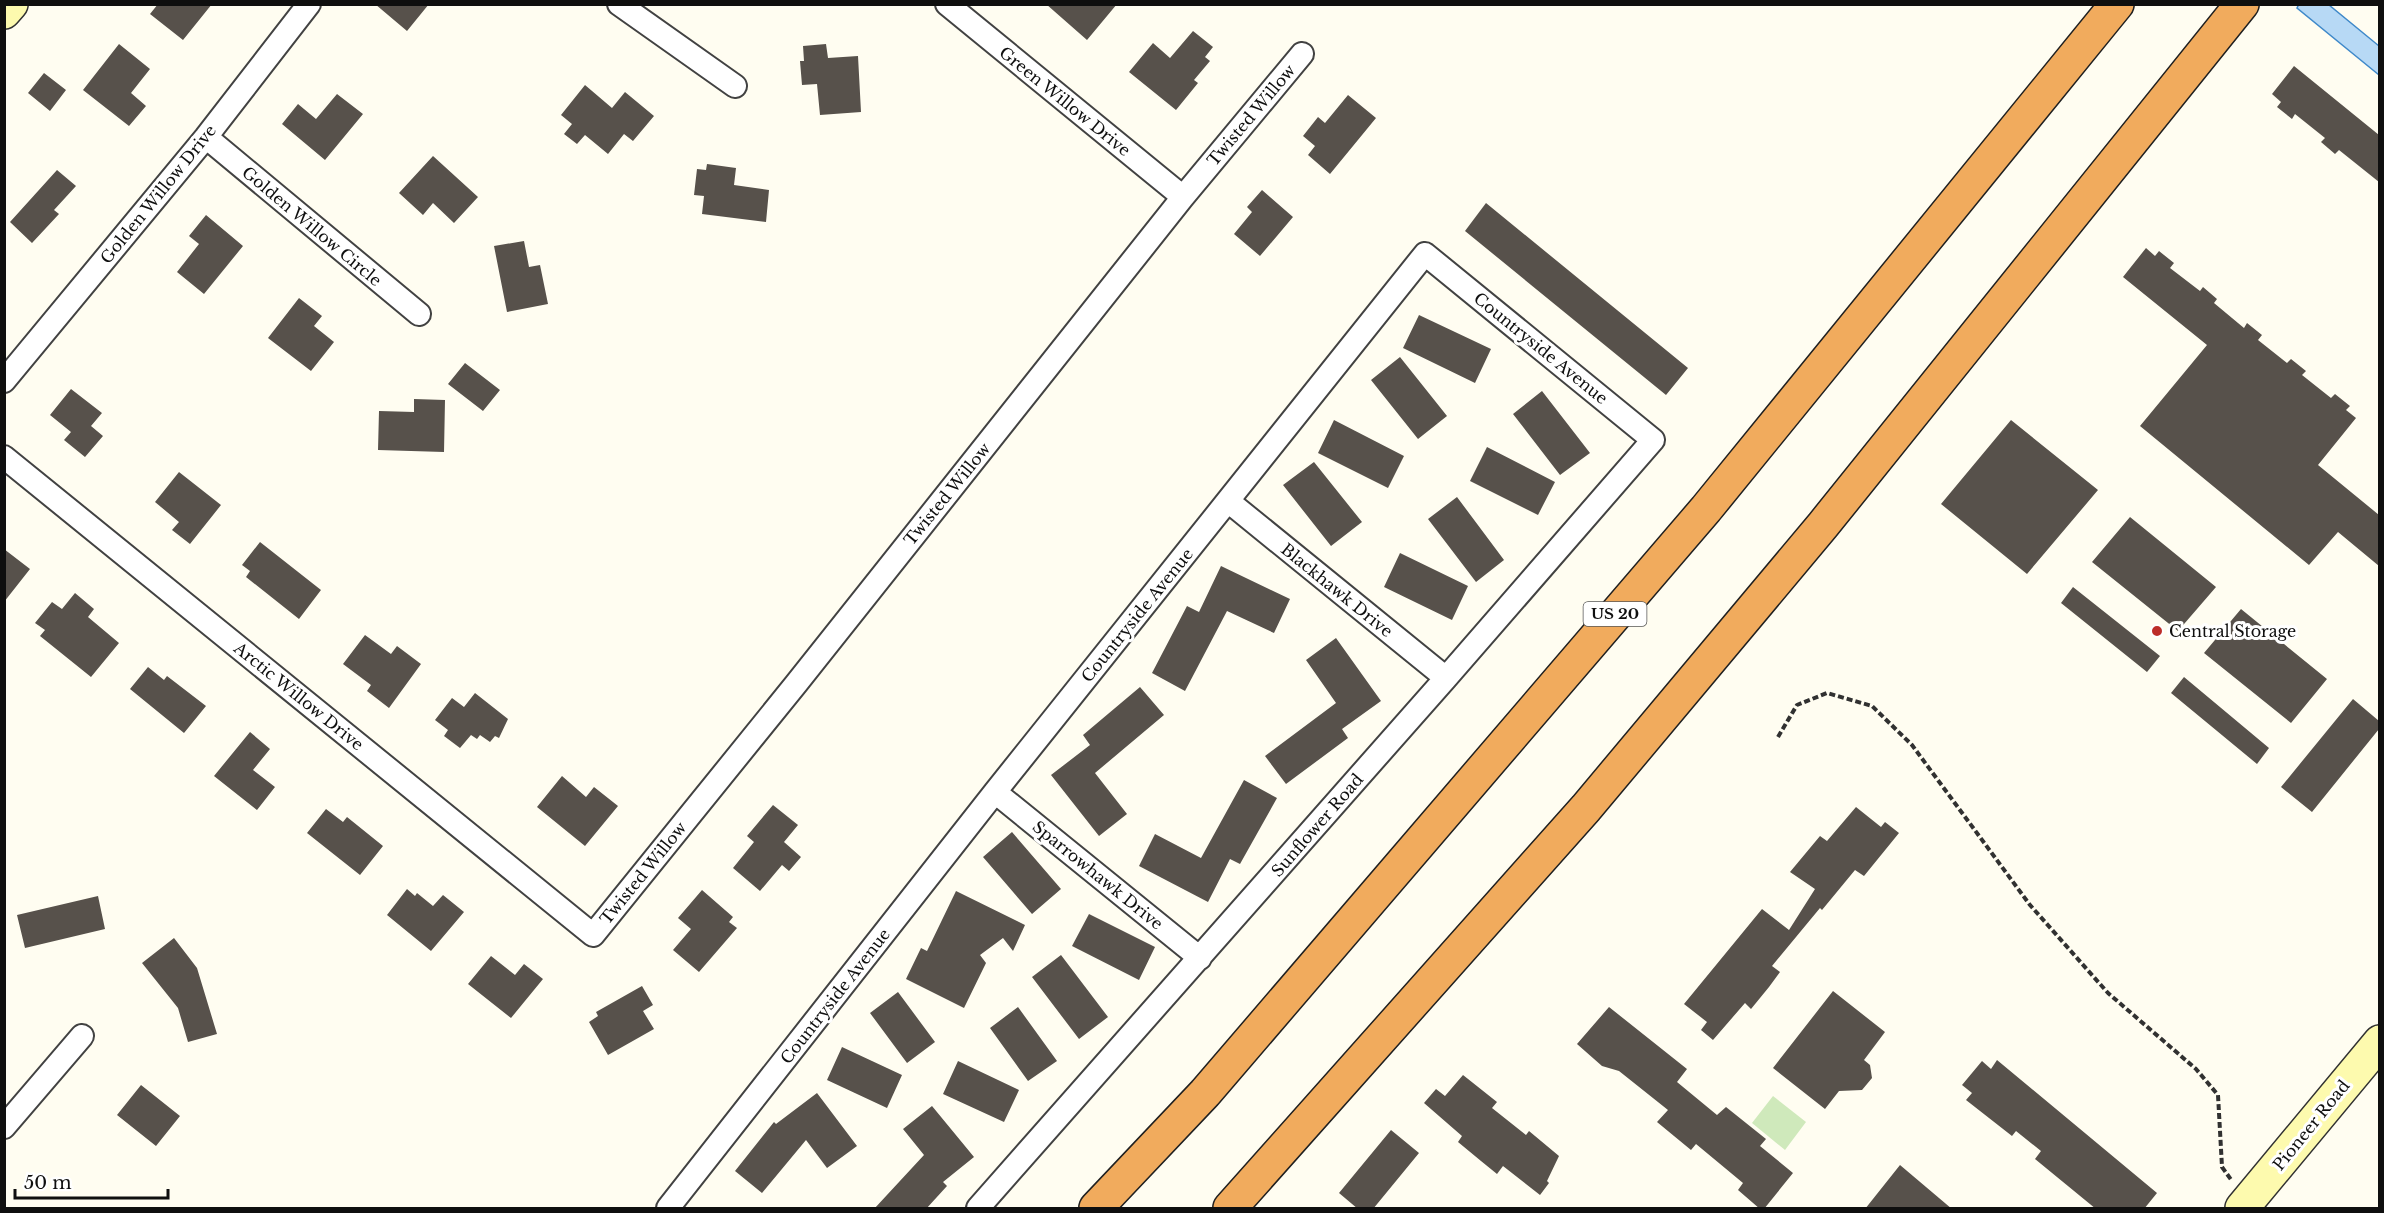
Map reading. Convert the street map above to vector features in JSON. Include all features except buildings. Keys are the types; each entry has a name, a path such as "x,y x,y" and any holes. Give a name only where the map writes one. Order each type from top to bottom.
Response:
{"highway":[{"name":"US 20","path":"1096,1209 1205,1094 1706,509 2117,4"},
{"path":"1230,1209 1586,808 1823,525 2242,4"}],"street":[{"path":"4,12 11,4"},
{"name":"Golden Willow Drive","path":"4,381 206,137 309,4"},
{"path":"619,4 735,86"},
{"name":"Green Willow Drive","path":"947,4 1183,197"},
{"name":"Twisted Willow","path":"593,935 796,684 1183,197 1302,54"},
{"name":"Golden Willow Circle","path":"206,137 419,314"},
{"name":"Countryside Avenue","path":"668,1209 995,792 1425,254 1653,440"},
{"name":"Sunflower Road","path":"978,1209 1653,440"},
{"name":"Arctic Willow Drive","path":"4,456 593,935"},
{"name":"Blackhawk Drive","path":"1228,501 1446,678"},
{"name":"Sparrowhawk Drive","path":"995,792 1200,958"},
{"path":"4,1127 82,1036"},
{"name":"Pioneer Road","path":"2245,1205 2379,1042"}],"path":[{"path":"1778,737 1797,705 1827,693 1872,706 1912,746 2038,914 2108,993 2196,1069 2218,1095 2222,1167 2245,1205"}],"green space":[{"path":"1773,1096 1806,1122 1785,1150 1752,1123"}],"water":[{"path":"2299,4 2329,5 2379,46 2379,75 2297,8"}],"place":[{"name":"Central Storage","path":"2157,631"}]}
